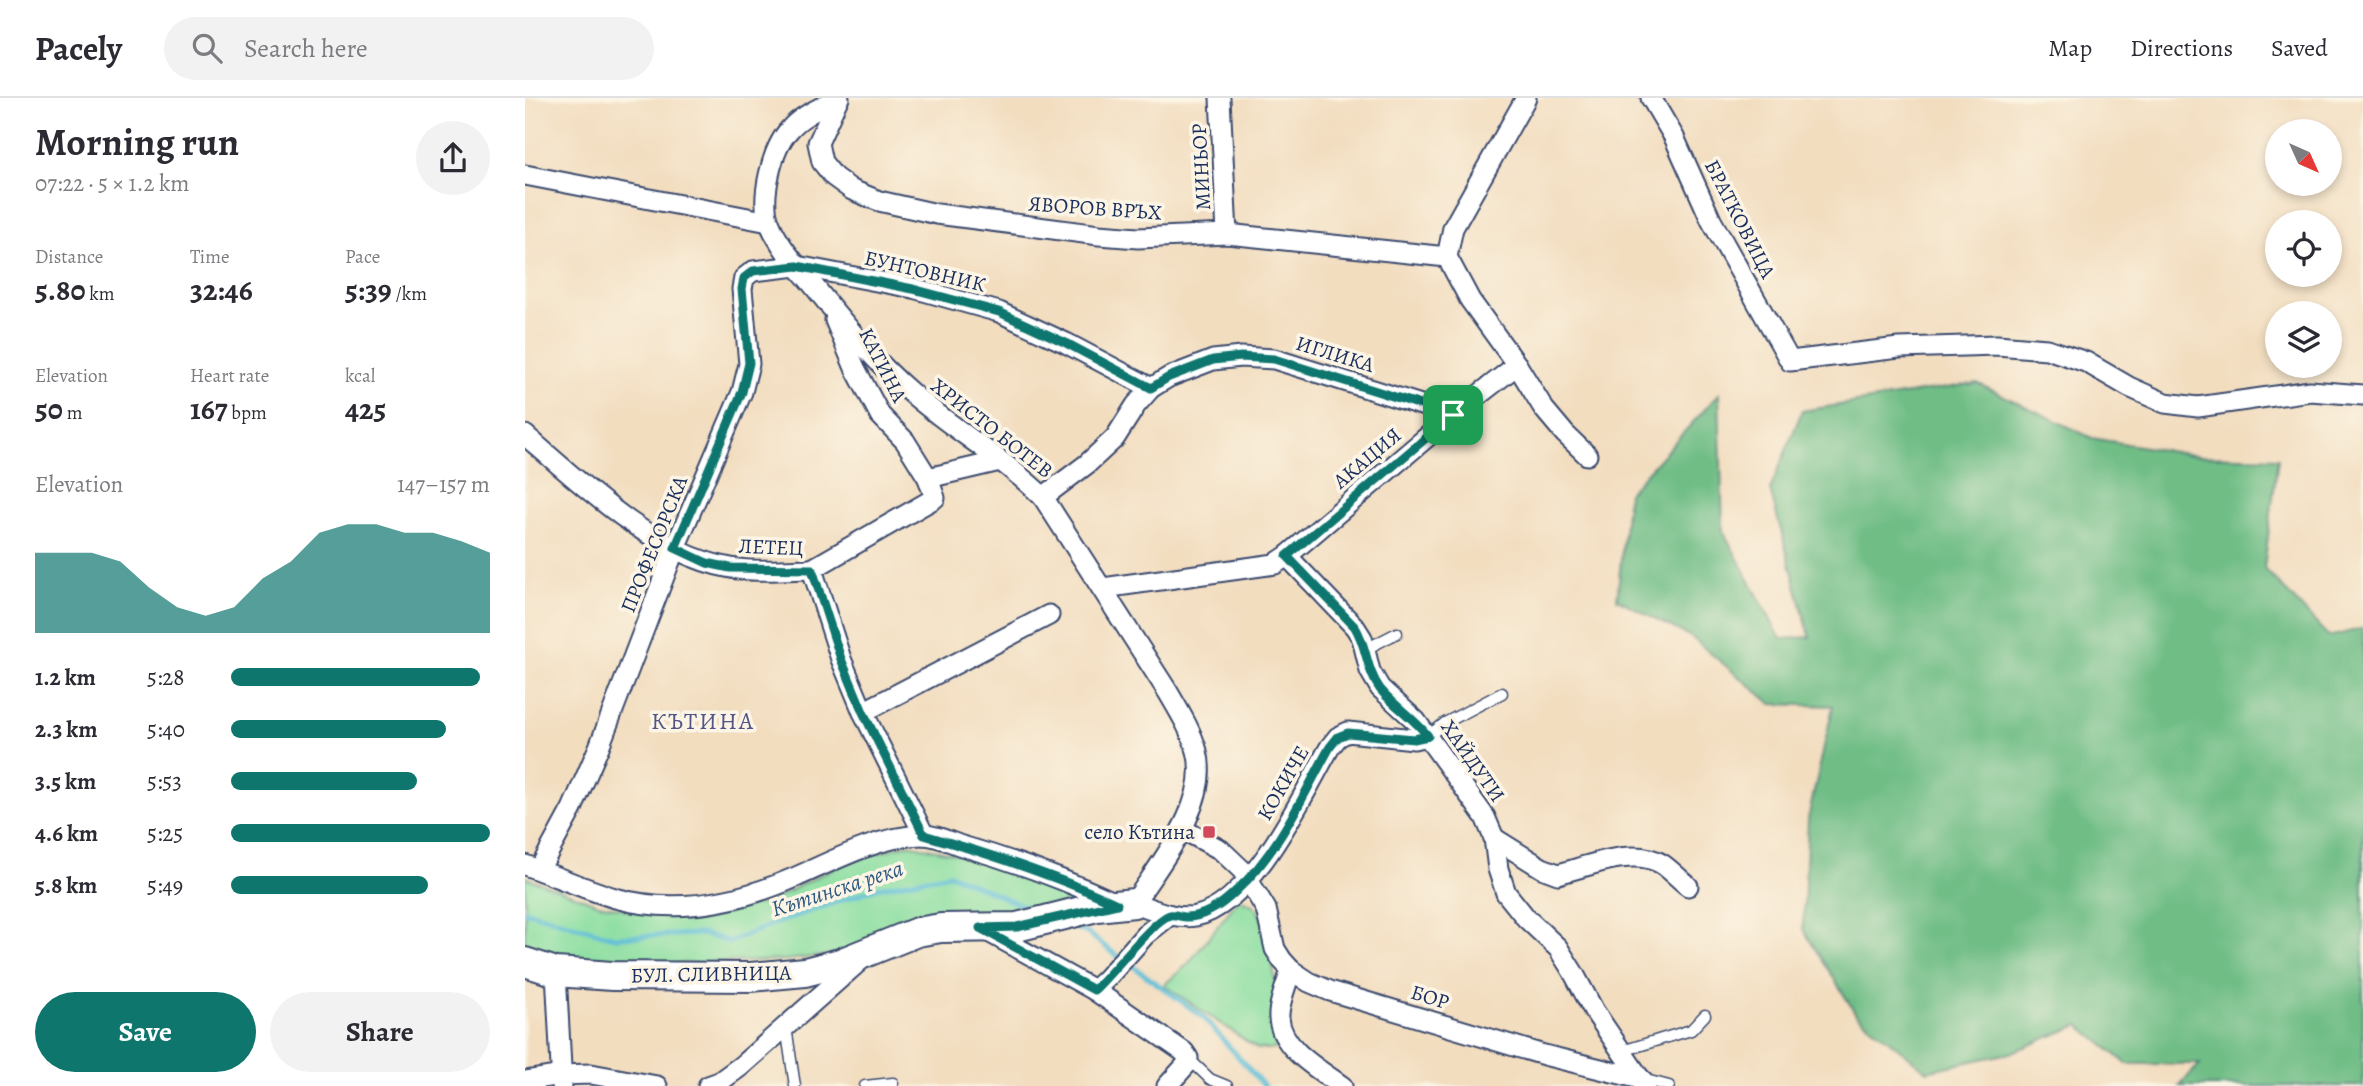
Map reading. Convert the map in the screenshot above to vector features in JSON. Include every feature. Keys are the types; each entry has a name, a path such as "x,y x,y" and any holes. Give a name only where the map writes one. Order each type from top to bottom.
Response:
{"street":[{"name":"ЯВОРОВ ВРЪХ","path":"838,98 818,143 823,162 834,177 852,190 879,201 937,214 1099,235 1139,238 1227,233 1447,257"},
{"path":"525,175 768,222 769,172 778,147 789,129 807,115 838,98"},
{"name":"МИНЬОР","path":"1220,98 1227,233"},
{"path":"1526,98 1453,228 1447,257 1470,300 1517,365 1544,409 1587,455"},
{"name":"БРАТКОВИЦА","path":"1651,98 1674,137 1711,220 1790,361 1899,348 1997,345 2047,349 2086,362 2129,387 2165,403 2198,407 2311,390 2363,395"},
{"name":"ХРИСТО БОТЕВ","path":"768,222 797,266 870,353 945,421 1024,479 1043,497 1103,588 1187,725 1198,752 1199,776 1194,799 1182,830 1116,905"},
{"name":"БУНТОВНИК","path":"797,266 913,289 999,312 1066,343 1151,388"},
{"name":"ПРОФЕСОРСКА","path":"532,868 572,809 599,747 675,548 733,413 749,363 742,289 744,278 753,271 797,266"},
{"name":"КАТИНА","path":"828,303 855,368 880,415 905,442 929,478"},
{"name":"ИГЛИКА","path":"1043,497 1087,464 1115,438 1136,405 1151,388 1169,377 1213,360 1241,357 1274,359 1453,415"},
{"name":"АКАЦИЯ","path":"1103,588 1275,564 1517,365"},
{"name":"ЛЕТЕЦ","path":"525,435 627,521 707,563 730,568 812,569 841,659 863,712 924,835"},
{"path":"812,569 935,498 929,478 1000,461"},
{"name":"ХАЙДУТИ","path":"1287,556 1355,627 1362,638 1370,671 1380,688 1416,721 1469,792 1495,838 1498,869 1506,893 1526,918 1558,948 1594,1011 1643,1083"},
{"path":"863,712 1049,615"},
{"name":"КОКИЧЕ","path":"1253,887 1266,857 1338,737 1348,733 1414,739 1428,736"},
{"path":"532,868 616,898 650,905 691,906 734,900 778,885 857,850 896,838 924,835 995,855 1079,886 1116,905 1170,915 1198,916 1253,887 1243,870 1221,850 1182,830"},
{"path":"1495,838 1542,868 1558,874 1594,862 1648,858 1661,863 1688,886"},
{"name":"БОР","path":"1253,887 1266,909 1275,949 1291,970 1309,982 1330,991 1643,1083"},
{"path":"980,928 1017,927 1116,905"},
{"path":"1100,984 1136,945 1170,915"},
{"name":"БУЛ. СЛИВНИЦА","path":"525,962 556,972 651,977 751,977 805,972 840,963 917,932 941,928 980,928 1100,984 1188,1058"},
{"path":"708,1086 719,1082 741,1066 874,949"},
{"path":"1291,970 1279,1017 1283,1033 1298,1052 1342,1086"},
{"path":"556,972 561,1081"},
{"path":"1167,1086 1186,1065 1188,1058"},
{"path":"525,1081 561,1081 591,1074 657,1086"}],"lane":[{"path":"1364,650 1397,633"},
{"path":"1428,736 1445,723 1502,693"},
{"path":"1622,1051 1691,1030 1705,1015"},
{"path":"786,1027 795,1086"},
{"path":"1188,1058 1210,1079 1227,1086"},
{"path":"865,1086 893,1083"},
{"path":"1643,1083 1669,1086"}],"green space":[{"path":"1977,383 2092,438 2198,456 2278,458 2264,568 2329,637 2363,628 2363,1086 2179,1086 2200,1064 2127,1064 2079,1025 2010,1053 1927,1071 1856,1014 1803,929 1808,819 1833,706 1772,704 1691,637 1617,599 1628,493 1719,394 1723,531 1781,639 1810,637 1770,490 1802,411"},
{"path":"908,844 1026,872 1086,898 837,954 787,960 601,966 541,959 525,951 525,877 599,904 673,918 767,903 841,864"},
{"path":"1239,899 1254,906 1267,934 1276,997 1275,1049 1258,1049 1164,985 1188,964"}],"waterway":[{"name":"Кътинска река","path":"525,911 614,937 702,934 730,942 877,888 950,874 1037,912"},
{"name":"Кътинска река","path":"1068,925 1087,933 1119,957"},
{"name":"Кътинска река","path":"1127,962 1203,1017 1264,1086"}],"place":[{"name":"село Кътина","path":"1209,832"}],"district":[{"name":"КЪТИНА","path":"703,721"}],"route":[{"path":"797,266 913,289 999,312 1066,343 1151,388 1169,377 1213,360 1241,357 1274,359 1453,415 1287,556 1355,627 1362,638 1370,671 1380,688 1416,721 1428,736 1414,739 1348,733 1338,737 1266,857 1247,880 1228,899 1198,916 1170,915 1145,935 1094,990 980,928 1017,927 1117,904 1079,886 995,855 924,835 863,712 841,659 812,569 730,568 707,563 675,548 742,392 749,363 742,289 744,278 753,271 797,266"}]}
